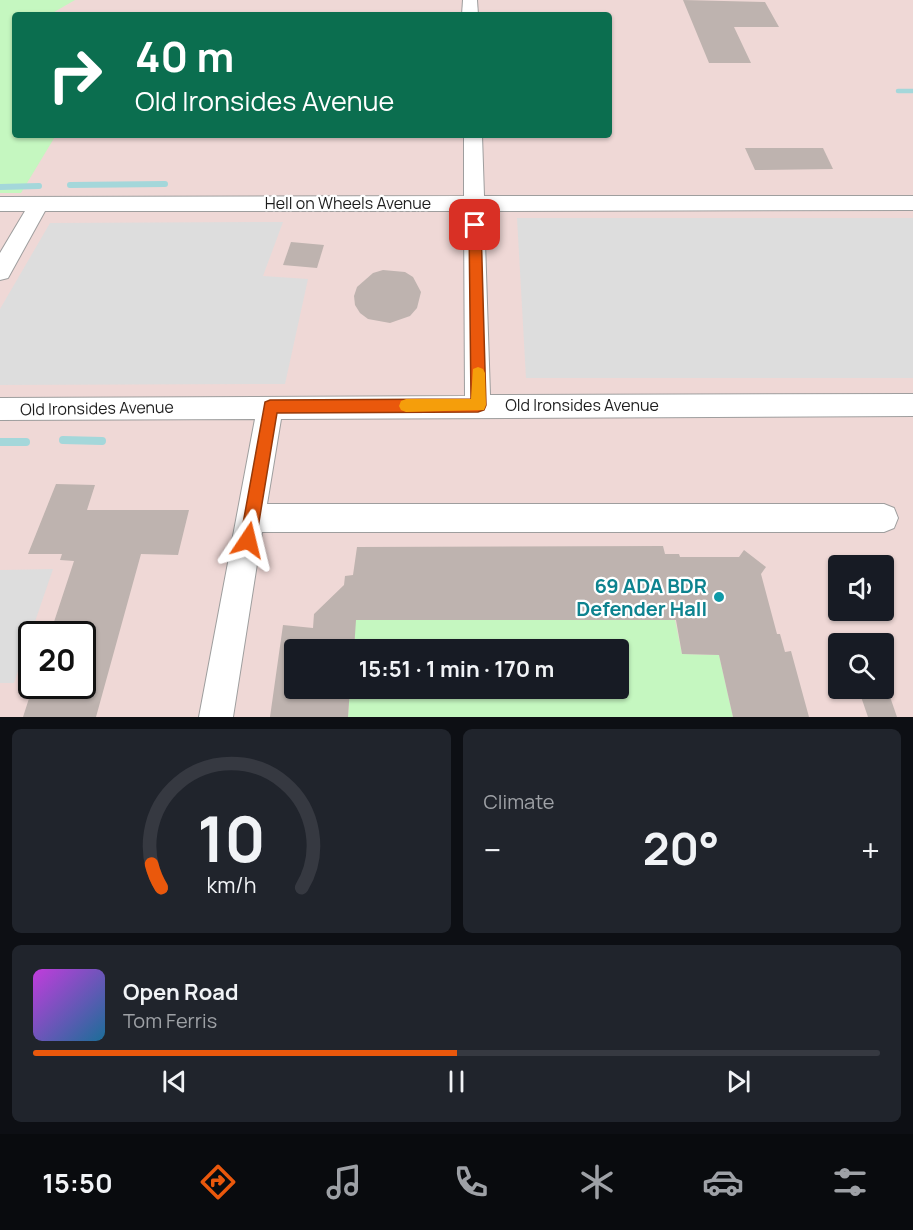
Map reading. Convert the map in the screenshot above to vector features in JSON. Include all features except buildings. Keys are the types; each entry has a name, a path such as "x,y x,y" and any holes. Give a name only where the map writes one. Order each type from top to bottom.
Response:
{"street":[{"path":"473,138 478,405"},
{"name":"Hell on Wheels Avenue","path":"0,204 913,203"},
{"path":"0,272 39,204"},
{"name":"Old Ironsides Avenue","path":"0,409 478,405 913,405"},
{"path":"216,717 270,406"},
{"path":"252,518 884,518"}],"shaded area":[{"path":"0,0 913,0 913,717 0,717"},
{"path":"517,218 913,218 913,378 526,378"},
{"path":"283,222 263,276 308,279 285,384 0,385 0,309 50,223"},
{"path":"53,569 35,621 18,621 18,671 14,683 0,683 0,570"}],"green space":[{"path":"0,0 75,0 54,12 12,12 12,138 54,138 21,193 0,193"},
{"path":"352,620 675,620 682,654 719,655 733,717 348,717 349,699 629,699 629,639 355,639"}],"waterway":[{"path":"898,91 913,91"},
{"path":"70,185 165,184"},
{"path":"0,187 39,186"},
{"path":"63,440 102,441"},
{"path":"0,442 26,442"}],"slow traffic":[{"path":"406,406 478,405 478,373"}],"place":[{"name":"69 ADA BDR Defender Hall","path":"719,597"}],"route":[{"path":"248,540 270,406 478,405 475,225"}]}
